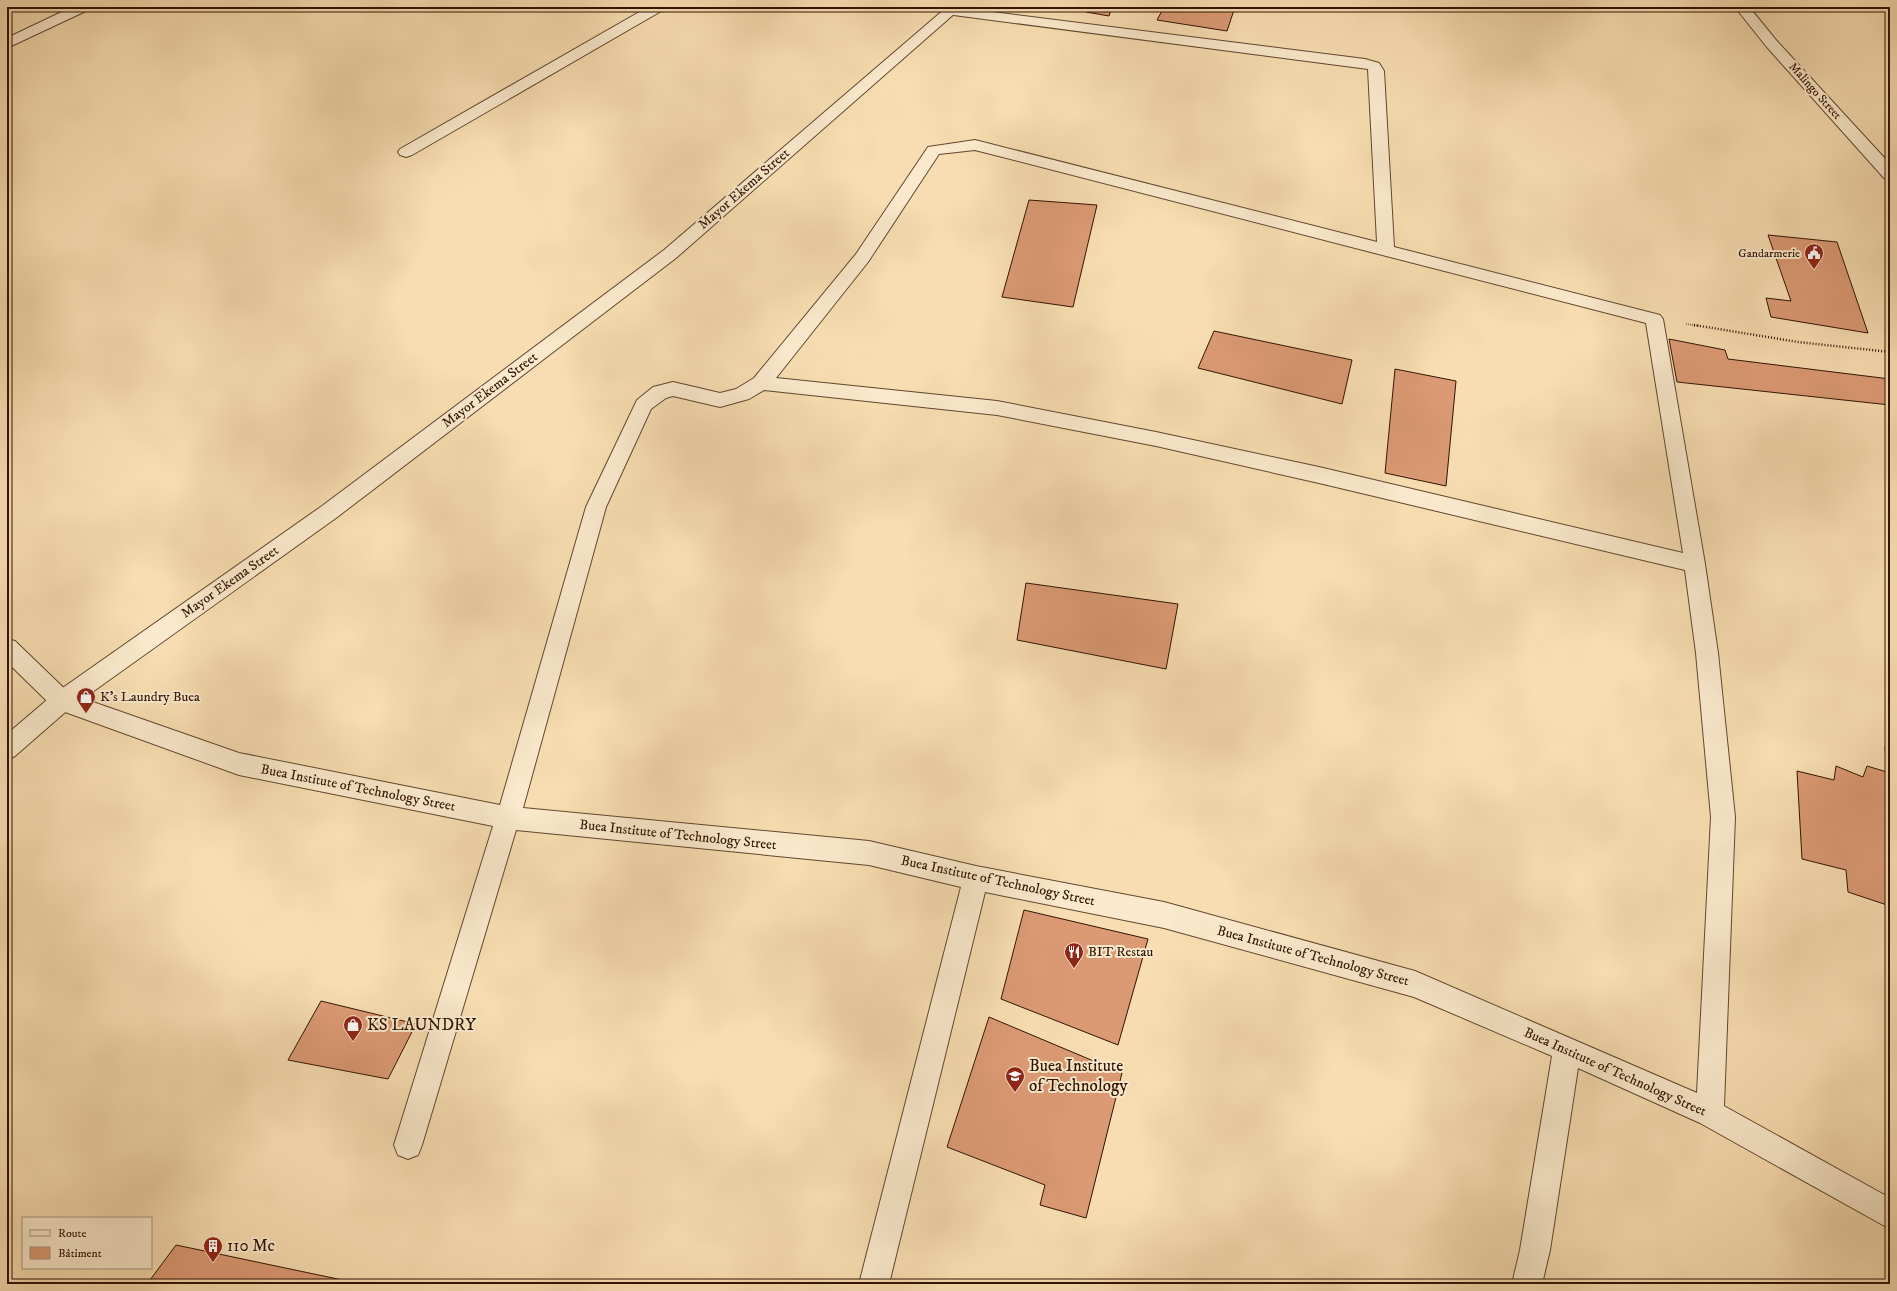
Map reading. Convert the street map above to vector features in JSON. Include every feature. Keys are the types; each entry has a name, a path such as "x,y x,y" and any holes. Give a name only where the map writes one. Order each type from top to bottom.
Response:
{"street":[{"path":"7,44 83,7"},
{"path":"406,152 658,7"},
{"name":"Malingo Street","path":"1742,7 1771,43 1890,174"},
{"path":"953,9 1365,63 1374,66 1377,72 1386,250"},
{"name":"Mayor Ekema Street","path":"7,749 62,701 329,512 670,254 953,9"},
{"path":"408,1145 508,818 596,507 644,404 660,392 674,390 720,400 742,394 760,383 862,258 934,150 975,145 1654,319 1695,564 1707,653 1723,817 1710,1114"},
{"path":"760,383 997,408 1156,439 1319,475 1695,564"},
{"path":"7,648 62,701"},
{"name":"Buea Institute of Technology Street","path":"62,701 239,764 508,818 868,853 976,878 1164,915 1415,984 1567,1049 1710,1114 1890,1214"},
{"path":"874,1284 976,878"},
{"path":"1527,1284 1536,1242 1567,1049"}],"path":[{"path":"1654,319 1798,342 1890,352"}],"building":[{"path":"1088,7 1112,7 1109,16 1086,12"},
{"path":"1164,7 1235,7 1227,31 1157,20"},
{"path":"1029,200 1097,205 1073,307 1002,297"},
{"name":"Gandarmerie","path":"1768,235 1837,242 1868,333 1771,317 1766,298 1791,301"},
{"path":"1214,331 1352,360 1342,404 1198,368"},
{"path":"1669,339 1725,350 1728,359 1890,379 1890,405 1677,382"},
{"path":"1395,369 1456,381 1446,486 1385,473"},
{"path":"1026,583 1178,604 1166,669 1017,640"},
{"path":"1885,747 1890,748 1890,906 1848,892 1846,870 1802,859 1797,771 1834,780 1836,766 1863,777 1867,766 1887,772"},
{"name":"BIT Restau","path":"1024,910 1148,939 1118,1045 1001,999"},
{"name":"KS LAUNDRY","path":"321,1001 416,1024 388,1079 288,1060"},
{"path":"989,1017 1122,1073 1086,1218 1040,1205 1045,1185 947,1147"},
{"name":"110 Mc","path":"176,1245 352,1282 358,1284 147,1284"}],"place":[{"name":"Gandarmerie","path":"1814,270"},
{"name":"K's Laundry Buea","path":"86,714"},
{"name":"BIT Restau","path":"1074,969"},
{"name":"KS LAUNDRY","path":"353,1042"},
{"name":"Buea Institute of Technology","path":"1015,1093"},
{"name":"110 Mc","path":"213,1263"}]}
